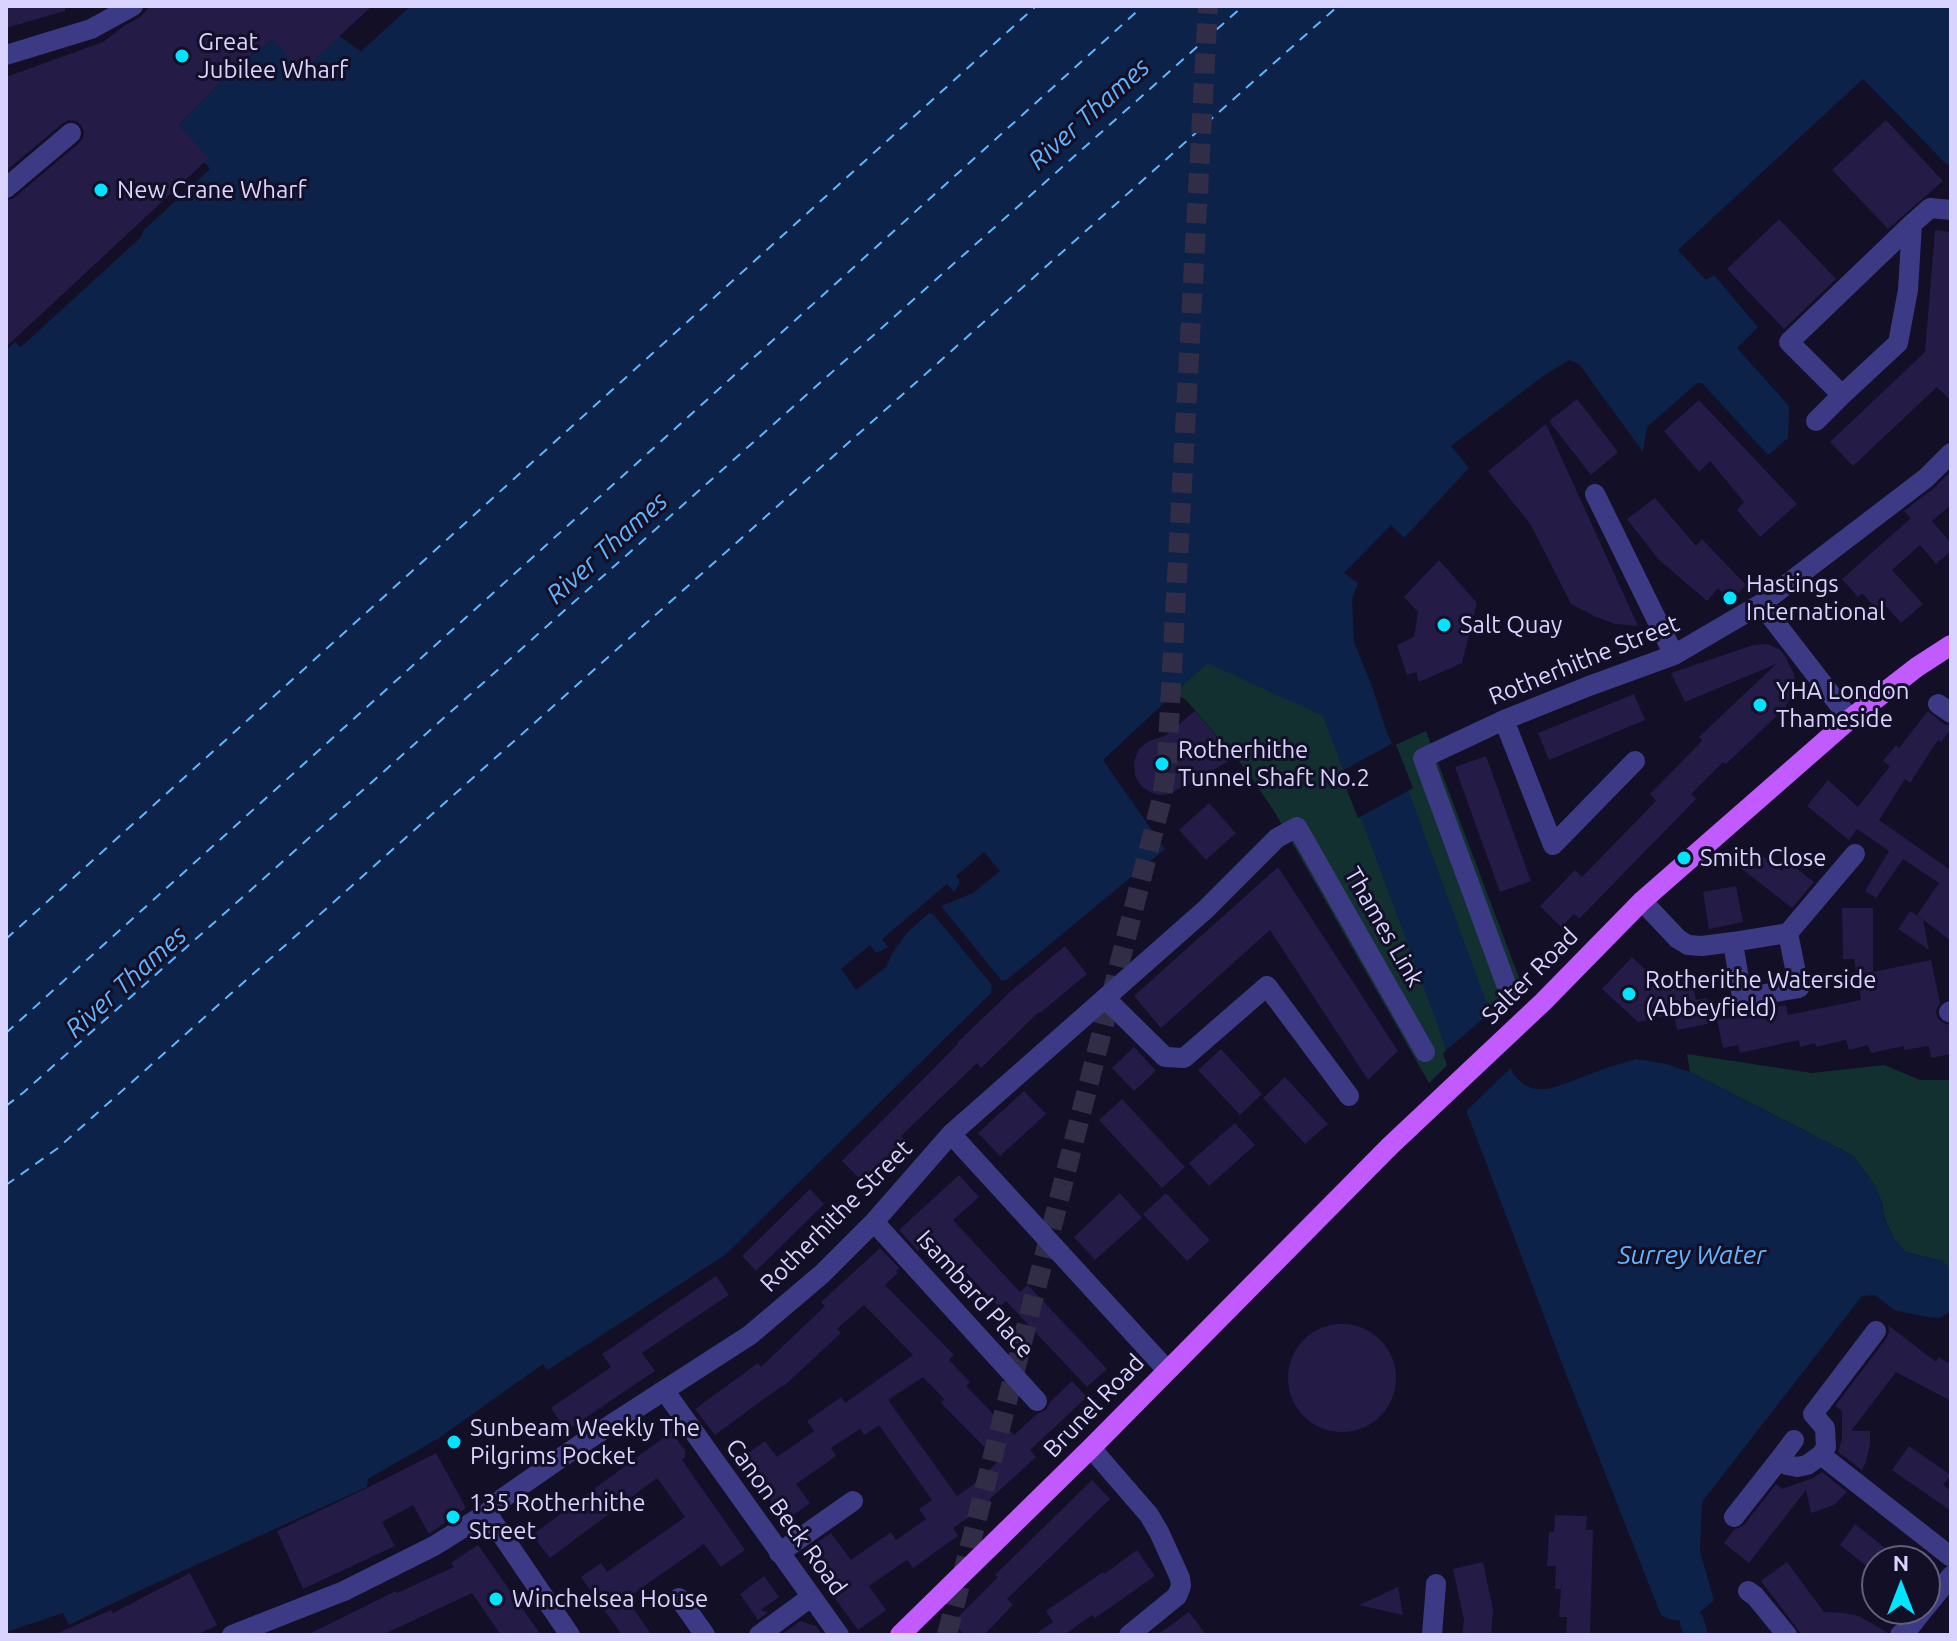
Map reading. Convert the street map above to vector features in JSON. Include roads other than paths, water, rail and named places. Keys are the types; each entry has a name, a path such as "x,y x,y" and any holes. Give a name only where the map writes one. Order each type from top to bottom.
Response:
{"main road":[{"name":"Salter Road","path":"1167,1370 1642,901 1850,719 1951,645"},
{"name":"Brunel Road","path":"900,1635 1167,1370"}],"street":[{"path":"6,55 91,29 133,6"},
{"path":"6,188 71,133"},
{"path":"1842,395 1789,342 1930,208 1951,210"},
{"path":"1816,421 1898,343 1908,290 1912,224"},
{"name":"Rotherhithe Street","path":"1510,995 1423,758 1504,720 1674,655 1761,604 1926,478 1951,453"},
{"path":"1595,494 1674,655"},
{"path":"1761,604 1850,719"},
{"path":"1504,720 1553,845 1635,761"},
{"name":"Rotherhithe Street","path":"245,1633 344,1591 434,1546 750,1335 822,1274 874,1222 951,1134 1205,910 1277,838 1297,827"},
{"name":"Thames Link","path":"1297,827 1425,1052"},
{"path":"1642,901 1678,939 1688,945 1702,946 1788,933 1855,854"},
{"path":"1733,942 1742,998 1799,988 1788,933"},
{"path":"1105,998 1165,1057 1184,1058 1267,986 1349,1096"},
{"name":"Brunel Road","path":"951,1134 1167,1370"},
{"name":"Isambard Place","path":"874,1222 1037,1401"},
{"path":"1734,1517 1876,1331"},
{"name":"Canon Beck Road","path":"661,1392 669,1397 839,1635"},
{"path":"1779,1460 1797,1467 1807,1465 1821,1455 1826,1447 1825,1428 1813,1414"},
{"path":"1091,1448 1149,1515 1180,1578 1177,1596 1129,1635"},
{"path":"1821,1455 1951,1557"},
{"path":"779,1553 853,1501"},
{"path":"487,1513 570,1635"},
{"path":"1432,1635 1436,1584"},
{"path":"1748,1591 1787,1635"},
{"path":"759,1635 811,1597"},
{"path":"679,1598 705,1635"}],"water":[{"path":"411,6 1951,6 1951,161 1947,165 1863,79 1678,250 1706,280 1714,275 1758,327 1737,348 1789,406 1788,438 1768,455 1702,383 1697,383 1647,427 1643,452 1579,364 1569,360 1451,446 1469,468 1404,538 1391,525 1344,573 1358,583 1352,599 1354,642 1513,1074 1524,1085 1547,1089 1636,1059 1690,1072 1854,1156 1877,1188 1884,1218 1894,1239 1905,1252 1943,1261 1951,1274 1951,1311 1940,1318 1894,1310 1875,1295 1862,1296 1702,1502 1700,1552 1714,1600 1698,1614 1699,1619 1682,1625 1680,1621 1661,1615 1469,1118 1323,716 1207,663 1103,760 1165,849 991,993 725,1255 548,1370 543,1364 439,1438 368,1479 367,1487 69,1625 63,1613 6,1632 6,350 15,342 21,347 210,169 204,162 208,158 179,125 232,70 273,39 339,36 361,51"}],"waterway":[{"path":"1692,1622 1696,1635"}],"tunnel":[{"path":"947,1635 1162,798 1167,762 1208,6"}],"place":[{"name":"Great Jubilee Wharf","path":"182,56"},
{"name":"New Crane Wharf","path":"101,190"},
{"name":"Hastings International","path":"1730,598"},
{"name":"Salt Quay","path":"1444,625"},
{"name":"YHA London Thameside","path":"1760,705"},
{"name":"Rotherhithe Tunnel Shaft No.2","path":"1162,764"},
{"name":"Smith Close","path":"1684,858"},
{"name":"Rotherithe Waterside (Abbeyfield)","path":"1629,994"},
{"name":"Sunbeam Weekly The Pilgrims Pocket","path":"454,1442"},
{"name":"135 Rotherhithe Street","path":"453,1517"},
{"name":"Winchelsea House","path":"496,1599"}],"water label":[{"name":"River Thames","path":"1089,114"},
{"name":"River Thames","path":"607,548"},
{"name":"River Thames","path":"126,982"},
{"name":"Surrey Water","path":"1692,1255"}]}
